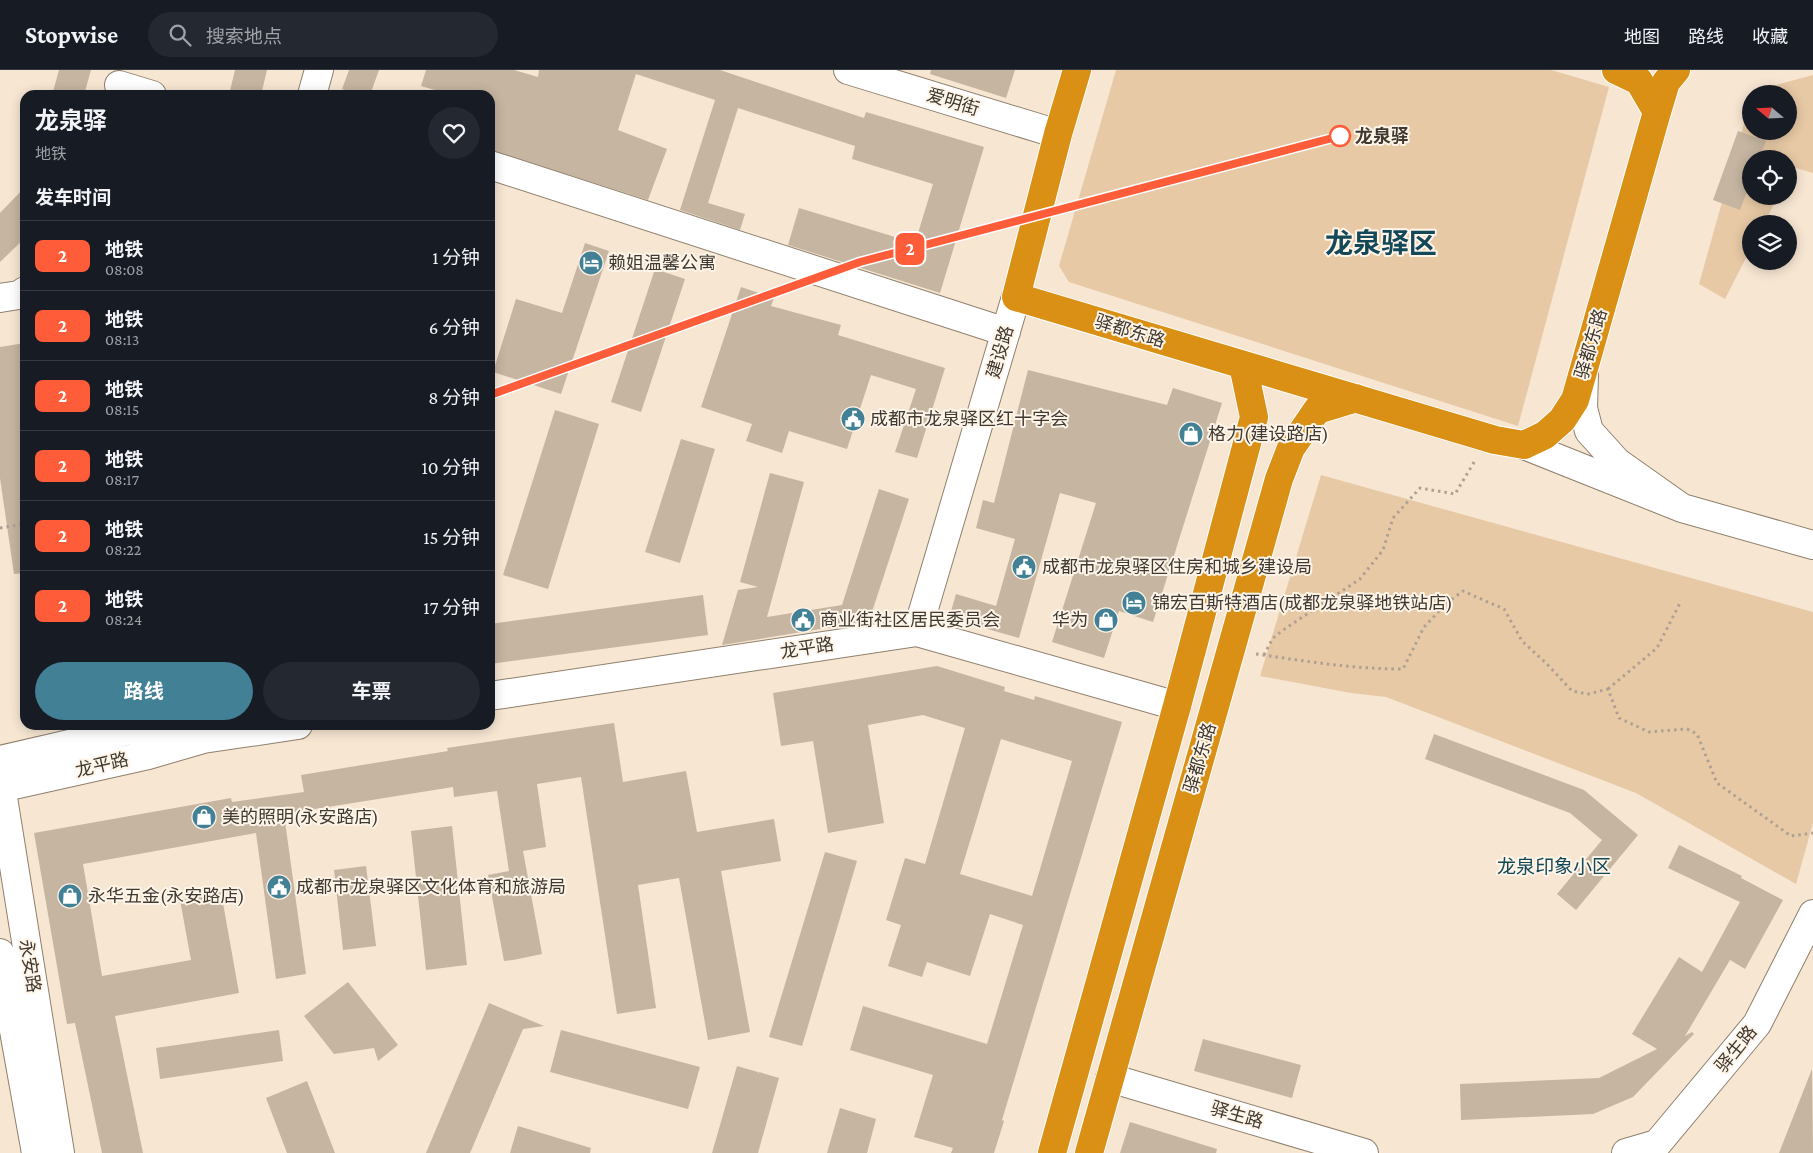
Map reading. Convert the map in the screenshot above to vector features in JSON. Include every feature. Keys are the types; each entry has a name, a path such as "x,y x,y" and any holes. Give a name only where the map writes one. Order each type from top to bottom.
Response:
{"highway":[{"name":"建设路","path":"1016,297 1058,134 1077,70"},
{"path":"1616,70 1640,81 1657,112"},
{"name":"驿都东路","path":"1016,297 1495,440 1524,445 1545,435 1562,420 1575,400 1666,82 1676,70"},
{"name":"驿都东路","path":"1052,1153 1177,706 1254,417 1244,364"},
{"name":"驿都东路","path":"1088,1153 1279,479 1291,448 1317,410 1356,398"}],"street":[{"path":"314,90 320,70"},
{"name":"爱明街","path":"848,70 1058,134"},
{"path":"120,83 139,90"},
{"path":"495,167 1006,332"},
{"path":"0,298 20,294"},
{"name":"建设路","path":"917,632 1016,297"},
{"path":"1584,367 1583,408 1589,431 1617,462 1682,508"},
{"path":"1524,445 1682,508 1813,546"},
{"name":"龙平路","path":"495,695 917,632 1177,706"},
{"name":"龙平路","path":"0,760 119,730"},
{"name":"龙平路","path":"149,730 203,739"},
{"name":"龙平路","path":"1,785 148,755 203,739 264,730"},
{"name":"永安路","path":"1,785 60,1153"},
{"name":"驿生路","path":"1626,1153 1657,1144 1758,1024 1813,914"},
{"path":"0,953 36,1153"},
{"name":"驿生路","path":"1110,1078 1364,1153"}],"path":[{"path":"1264,655 1273,638 1360,579 1384,550 1392,518 1420,488 1455,494 1476,459"},
{"path":"0,528 20,525"},
{"path":"1230,650 1318,664 1368,669 1402,669 1424,627 1448,602 1463,591 1504,609 1522,641 1572,691 1588,694 1608,690 1656,648 1680,604"},
{"path":"1608,690 1619,718 1649,732 1687,729 1697,734 1717,784 1791,836 1813,833"}],"shaded area":[{"path":"1116,70 1551,70 1609,87 1518,426 1069,282 1059,266"},
{"path":"1813,75 1813,173 1797,168 1797,150 1742,150 1742,205 1774,205 1768,215 1742,215 1742,266 1725,299 1699,284 1742,131 1742,140 1798,140 1798,85 1776,85"},
{"path":"1321,475 1813,612 1813,823 1796,884 1636,793 1386,697 1351,693 1260,676"}],"building":[{"path":"59,70 91,70 85,90 53,90"},
{"path":"235,70 267,70 262,90 230,90"},
{"path":"349,70 379,70 372,90 342,89"},
{"path":"426,70 514,70 538,77 539,70 720,70 864,118 866,112 984,147 940,293 788,245 799,208 915,243 933,184 852,159 855,146 738,108 708,203 745,214 740,230 680,210 715,100 636,74 618,130 667,149 648,200 495,152 495,90 435,90 421,86"},
{"path":"931,70 1015,70 1006,98 930,74"},
{"path":"1738,131 1742,132 1742,140 1766,141 1762,150 1742,150 1742,205 1740,210 1713,200"},
{"path":"20,192 20,243 0,262 0,213"},
{"path":"585,243 609,251 561,394 495,373 495,366 516,299 562,313"},
{"path":"655,269 685,279 641,412 611,402"},
{"path":"741,287 774,298 771,306 841,325 838,335 945,368 917,458 895,452 916,389 871,375 847,449 789,431 782,453 746,441 752,424 701,407"},
{"path":"20,344 20,573 14,574 0,478 0,347"},
{"path":"1028,370 1167,405 1173,388 1222,403 1153,622 1119,611 1104,658 1052,642 1096,503 1060,493 1019,638 949,618 956,594 996,606 1015,539 976,528 983,500 994,503"},
{"path":"555,410 599,424 548,589 503,575"},
{"path":"681,439 715,449 680,563 645,552"},
{"path":"770,473 804,482 767,617 842,605 879,489 909,499 869,621 722,645 738,590 758,587 740,582"},
{"path":"703,595 708,635 495,663 495,623"},
{"path":"937,666 1005,687 1004,691 1034,700 1035,696 1122,722 1002,1120 1004,1121 994,1153 951,1153 953,1148 914,1137 933,1075 850,1050 863,1006 987,1044 1023,925 990,914 970,976 927,962 922,977 888,966 901,925 886,920 905,858 925,864 965,728 923,715 868,725 884,823 828,833 813,741 781,746 773,693","holes":["1001,739 1072,761 1032,896 960,874"]},
{"path":"614,723 623,782 686,771 697,832 774,819 781,861 721,871 750,1032 708,1040 679,878 638,885 656,1008 617,1014 581,777 537,784 546,847 523,851 542,954 513,960 504,961 488,875 509,871 497,791 454,797 453,787 284,814 306,974 276,979 256,833 83,864 102,976 191,960 180,900 221,892 239,993 115,1016 143,1153 102,1153 75,1023 67,1024 34,833 231,798 232,802 304,792 301,775 448,751 447,748"},
{"path":"1434,734 1584,790 1638,835 1576,910 1557,894 1602,840 1570,813 1425,759"},
{"path":"452,826 467,965 426,970 411,831"},
{"path":"1679,845 1742,876 1741,878 1783,900 1745,969 1730,960 1685,1036 1692,1032 1694,1034 1633,1097 1593,1114 1461,1120 1460,1084 1599,1078 1657,1049 1632,1034 1679,957 1702,972 1740,902 1668,868"},
{"path":"825,852 857,861 802,1046 769,1037"},
{"path":"366,866 376,946 343,950 334,870"},
{"path":"348,982 398,1045 378,1061 374,1048 334,1054 304,1016"},
{"path":"489,1003 544,1026 523,1029 470,1153 426,1153"},
{"path":"279,1030 283,1061 160,1079 156,1048"},
{"path":"561,1030 700,1067 688,1109 550,1072"},
{"path":"1203,1039 1301,1065 1292,1098 1194,1071"},
{"path":"737,1066 758,1072 758,1074 759,1072 779,1078 758,1153 712,1153"},
{"path":"1812,1069 1813,1153 1779,1153"},
{"path":"307,1081 335,1153 287,1153 266,1098"},
{"path":"840,1108 876,1119 867,1153 827,1153"},
{"path":"1130,1122 1217,1149 1216,1153 1120,1153"},
{"path":"518,1126 591,1148 590,1153 510,1153"}],"metro line":[{"name":"2","path":"495,393 860,262 1340,136"}],"place":[{"name":"龙泉驿","path":"1340,136"},
{"name":"赖姐温馨公寓","path":"591,263"},
{"name":"成都市龙泉驿区红十字会","path":"853,419"},
{"name":"格力(建设路店)","path":"1191,434"},
{"name":"成都市龙泉驿区住房和城乡建设局","path":"1024,567"},
{"name":"锦宏百斯特酒店(成都龙泉驿地铁站店)","path":"1134,603"},
{"name":"商业街社区居民委员会","path":"803,620"},
{"name":"华为","path":"1106,620"},
{"name":"美的照明(永安路店)","path":"204,817"},
{"name":"成都市龙泉驿区文化体育和旅游局","path":"279,887"},
{"name":"永华五金(永安路店)","path":"70,896"}],"district":[{"name":"龙泉驿区","path":"1381,243"},
{"name":"龙泉印象小区","path":"1554,866"}]}
